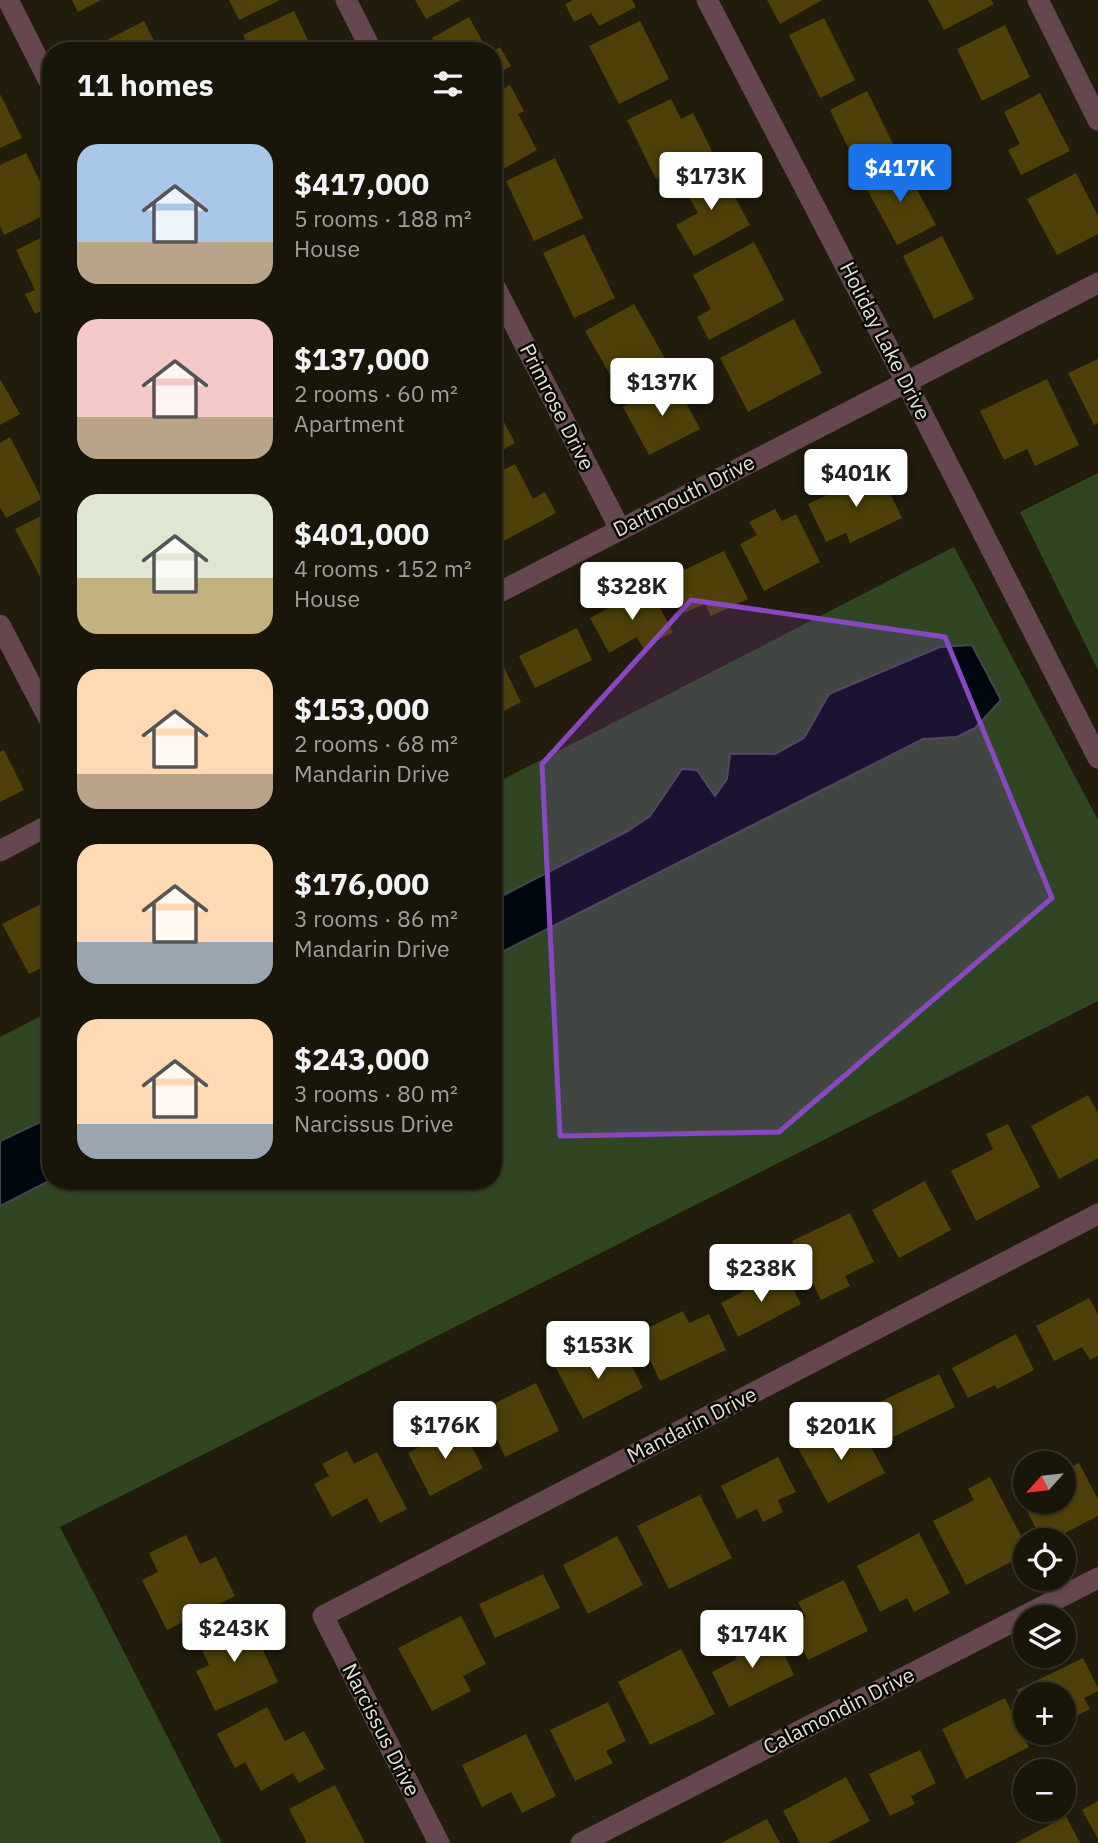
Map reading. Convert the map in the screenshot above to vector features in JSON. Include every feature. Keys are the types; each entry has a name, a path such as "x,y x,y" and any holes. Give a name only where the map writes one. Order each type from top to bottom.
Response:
{"street":[{"path":"8,0 42,67"},
{"path":"346,0 367,42"},
{"name":"Holiday Lake Drive","path":"707,0 1098,758"},
{"path":"1038,0 1098,120"},
{"name":"Dartmouth Drive","path":"502,591 1098,283"},
{"name":"Primrose Drive","path":"502,300 620,529"},
{"path":"0,625 42,706"},
{"path":"0,850 42,829"},
{"name":"Mandarin Drive","path":"323,1616 1098,1214"},
{"name":"Calamondin Drive","path":"581,1843 1098,1578"},
{"name":"Narcissus Drive","path":"323,1616 439,1843"}],"highlighted area":[{"path":"691,600 945,637 1052,898 779,1132 560,1136 542,764"}],"green space":[{"path":"1098,473 1098,670 1020,512"},
{"path":"954,547 1098,820 1098,1001 60,1527 222,1843 0,1843 0,1037 42,1016 42,1190 502,1190 502,780"}],"shaded area":[{"path":"972,645 1001,700 975,728 957,737 923,739 502,952 502,896 628,831 650,816 682,769 697,770 715,796 727,779 730,754 775,754 804,738 829,694 940,647"},
{"path":"42,1121 42,1185 0,1206 0,1141"}],"building":[{"path":"72,0 101,0 78,12"},
{"path":"229,0 280,0 239,20"},
{"path":"415,0 461,0 426,19"},
{"path":"573,0 632,0 636,7 599,26 591,13 574,22 565,4"},
{"path":"767,0 822,0 780,24"},
{"path":"928,0 991,0 994,4 944,30"},
{"path":"294,11 309,42 246,42 243,35"},
{"path":"469,17 483,42 434,42 432,38"},
{"path":"824,18 855,80 820,98 789,35"},
{"path":"144,21 154,42 103,42"},
{"path":"640,21 669,79 619,104 589,46"},
{"path":"1005,25 1030,77 982,101 957,49"},
{"path":"502,50 511,66 502,71"},
{"path":"510,85 524,111 518,114 537,150 502,170 502,90"},
{"path":"867,91 896,150 858,168 830,110"},
{"path":"1040,93 1070,151 1021,175 1008,150 1020,144 1004,112"},
{"path":"0,94 22,138 0,148"},
{"path":"671,99 681,119 693,113 712,151 656,179 627,120"},
{"path":"26,153 42,186 42,216 4,235 0,226 0,165"},
{"path":"555,158 583,218 534,241 506,181"},
{"path":"903,163 936,225 897,245 864,184"},
{"path":"718,166 750,225 694,256 676,225 698,213 683,186"},
{"path":"1076,173 1098,216 1098,234 1057,255 1027,199"},
{"path":"584,234 615,298 574,318 543,253"},
{"path":"942,236 974,299 934,319 903,256"},
{"path":"42,237 42,310 35,314 25,294 35,290 16,250"},
{"path":"754,242 784,300 709,340 697,317 711,309 693,275"},
{"path":"634,304 666,360 617,387 585,331"},
{"path":"794,319 822,373 748,412 720,358"},
{"path":"1098,359 1098,423 1094,425 1068,373"},
{"path":"0,379 20,414 0,425"},
{"path":"1047,379 1079,445 1035,466 1027,449 1004,460 980,411"},
{"path":"674,380 700,429 649,455 623,407"},
{"path":"502,418 515,443 502,450"},
{"path":"10,437 42,499 6,518 0,507 0,443"},
{"path":"515,464 533,499 545,492 556,513 502,542 502,471"},
{"path":"879,470 902,518 850,543 846,533 826,542 808,504"},
{"path":"775,509 782,521 796,514 820,562 764,591 740,544 757,535 749,522"},
{"path":"42,516 42,580 15,529"},
{"path":"724,551 748,599 711,616 705,604 684,613 668,578"},
{"path":"648,586 673,632 643,648 637,637 609,653 590,618"},
{"path":"577,628 592,660 535,688 519,656"},
{"path":"502,663 521,702 502,712"},
{"path":"4,750 24,790 0,802 0,752"},
{"path":"42,904 42,968 29,974 2,924"},
{"path":"1088,1095 1098,1113 1098,1158 1059,1179 1031,1126"},
{"path":"1008,1124 1040,1187 976,1221 951,1171 993,1149 986,1134"},
{"path":"925,1181 951,1230 899,1258 872,1210"},
{"path":"850,1213 874,1262 845,1276 850,1286 821,1300 792,1241"},
{"path":"783,1270 801,1304 738,1337 721,1303"},
{"path":"1089,1298 1098,1314 1098,1356 1090,1360 1082,1347 1054,1361 1036,1326"},
{"path":"683,1311 689,1323 709,1314 726,1350 660,1381 637,1333"},
{"path":"1016,1334 1034,1370 997,1389 995,1385 968,1398 952,1368"},
{"path":"593,1346 601,1363 624,1351 643,1388 583,1419 555,1366"},
{"path":"939,1374 955,1407 889,1439 873,1405"},
{"path":"536,1383 559,1431 505,1457 483,1409"},
{"path":"460,1425 483,1468 430,1496 408,1453"},
{"path":"859,1425 885,1473 828,1503 797,1446 826,1430 831,1440"},
{"path":"347,1451 354,1464 377,1452 407,1509 380,1523 367,1498 332,1517 314,1484 329,1476 322,1464"},
{"path":"778,1457 796,1492 778,1500 783,1512 763,1522 757,1509 737,1519 721,1486"},
{"path":"1079,1463 1098,1499 1098,1516 1074,1528 1036,1528 1029,1514 1076,1514 1076,1464"},
{"path":"990,1477 1017,1528 1013,1528 1013,1561 966,1585 933,1521 974,1500 968,1489"},
{"path":"700,1495 732,1558 669,1589 637,1526"},
{"path":"919,1533 950,1593 914,1612 907,1598 880,1612 857,1566"},
{"path":"186,1535 200,1564 216,1557 235,1596 167,1630 142,1580 158,1572 149,1553"},
{"path":"617,1536 643,1585 588,1614 563,1565"},
{"path":"543,1574 560,1608 495,1638 479,1604"},
{"path":"844,1580 868,1631 808,1660 791,1625 806,1618 798,1602"},
{"path":"247,1616 278,1682 215,1711 196,1671 209,1665 197,1639"},
{"path":"461,1616 486,1664 463,1676 471,1691 432,1711 398,1648"},
{"path":"753,1636 759,1648 777,1639 794,1675 729,1707 712,1672 737,1659 731,1647"},
{"path":"681,1649 715,1714 650,1745 618,1682"},
{"path":"1083,1658 1098,1691 1084,1698 1090,1709 1076,1716 1076,1682 1034,1682 1062,1668 1076,1668 1076,1661"},
{"path":"1005,1698 1013,1714 1013,1745 1029,1747 966,1779 942,1729"},
{"path":"608,1702 626,1741 606,1751 613,1763 575,1781 550,1730"},
{"path":"267,1707 285,1741 304,1731 325,1769 299,1783 293,1773 261,1791 245,1762 235,1768 217,1734"},
{"path":"526,1734 556,1796 522,1813 511,1792 482,1807 462,1765"},
{"path":"920,1750 936,1783 911,1796 915,1804 890,1816 869,1774"},
{"path":"846,1777 870,1821 828,1843 800,1843 783,1811"},
{"path":"335,1785 365,1843 307,1843 289,1809"},
{"path":"1098,1801 1098,1839 1082,1810"},
{"path":"767,1819 780,1843 721,1843"},
{"path":"1055,1822 1069,1822 1080,1843 1016,1843"}]}
